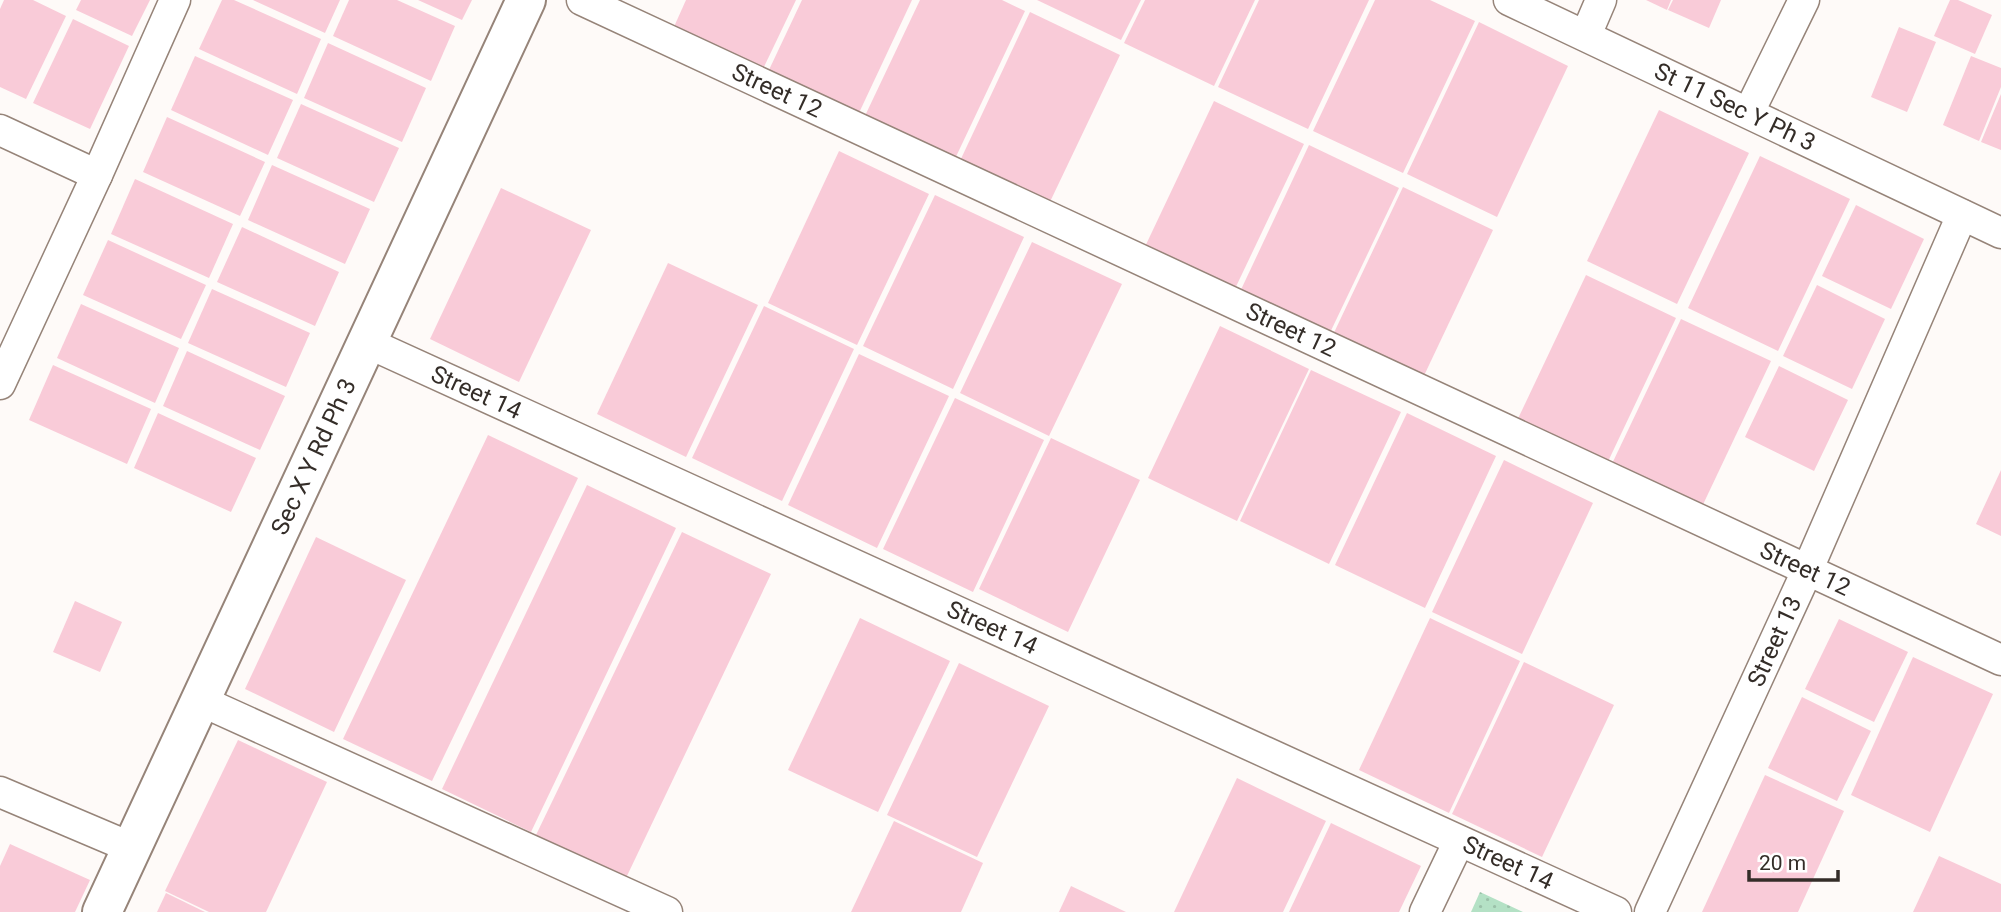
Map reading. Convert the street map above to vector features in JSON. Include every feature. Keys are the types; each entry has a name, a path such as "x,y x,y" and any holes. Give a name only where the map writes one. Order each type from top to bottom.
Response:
{"street":[{"path":"0,384 174,0"},
{"name":"Sec X Y Rd Ph 3","path":"102,912 526,0"},
{"name":"Street 12","path":"582,0 2001,660"},
{"path":"1586,35 1601,0"},
{"path":"1749,112 1804,0"},
{"name":"St 11 Sec Y Ph 3","path":"1522,3 2001,233"},
{"path":"0,130 97,174"},
{"name":"Street 13","path":"1650,912 1807,571 1962,215"},
{"name":"Street 14","path":"368,343 1616,912"},
{"path":"199,700 667,912"},
{"path":"0,792 132,848"},
{"path":"1425,912 1459,841"}],"green space":[{"path":"1480,892 1523,912 1471,912"}],"building":[{"path":"4,0 33,0 66,16 26,99 0,87 0,9"},
{"path":"81,0 150,0 132,36 76,10"},
{"path":"222,0 234,0 321,39 297,94 199,49"},
{"path":"253,0 340,0 325,33"},
{"path":"349,0 397,0 455,26 431,81 333,36"},
{"path":"418,0 472,0 462,20"},
{"path":"686,0 796,0 762,71 673,29"},
{"path":"802,0 912,0 858,115 768,72"},
{"path":"920,0 1002,0 1025,11 953,163 863,120"},
{"path":"1037,0 1141,0 1121,40"},
{"path":"1145,0 1255,0 1214,86 1124,43"},
{"path":"1259,0 1369,0 1308,129 1218,87"},
{"path":"1375,0 1430,0 1475,21 1403,173 1313,131"},
{"path":"1646,0 1671,0 1667,10"},
{"path":"1673,0 1721,0 1709,28 1668,10"},
{"path":"1950,0 1958,0 1992,15 1975,54 1934,36"},
{"path":"1030,12 1120,55 1048,206 959,163"},
{"path":"73,19 129,46 90,129 33,103"},
{"path":"1479,22 1568,66 1497,217 1407,174"},
{"path":"1899,27 1936,42 1907,112 1871,97"},
{"path":"328,43 426,88 402,142 304,98"},
{"path":"195,56 293,100 268,155 171,110"},
{"path":"1971,56 2001,68 2001,87 1979,141 1943,125"},
{"path":"2001,94 2001,150 1981,142"},
{"path":"1214,101 1304,144 1232,295 1142,253"},
{"path":"301,104 399,148 374,202 277,158"},
{"path":"1659,110 1749,153 1677,304 1587,261"},
{"path":"167,117 265,162 240,216 143,172"},
{"path":"1309,145 1399,188 1327,339 1238,296"},
{"path":"839,151 929,194 857,345 768,303"},
{"path":"1760,156 1850,199 1778,351 1688,308"},
{"path":"272,165 370,209 345,264 248,220"},
{"path":"135,179 233,224 209,278 111,234"},
{"path":"1403,187 1493,230 1421,382 1331,339"},
{"path":"501,188 591,230 519,382 430,339"},
{"path":"935,195 1024,237 953,389 863,346"},
{"path":"1856,205 1924,239 1891,309 1822,276"},
{"path":"242,227 339,272 315,326 217,282"},
{"path":"108,240 206,285 181,339 83,295"},
{"path":"1032,242 1122,284 1049,436 960,393"},
{"path":"668,263 758,305 686,457 597,414"},
{"path":"1586,275 1676,318 1604,470 1514,427"},
{"path":"1817,285 1885,319 1852,389 1783,356"},
{"path":"212,289 310,333 286,387 188,343"},
{"path":"81,304 179,348 155,403 57,358"},
{"path":"764,306 854,349 782,501 692,458"},
{"path":"1681,319 1771,361 1699,513 1609,470"},
{"path":"1220,326 1309,369 1237,521 1148,478"},
{"path":"187,351 285,396 260,450 163,406"},
{"path":"859,354 949,396 877,548 788,505"},
{"path":"53,365 151,409 127,464 29,420"},
{"path":"1779,366 1848,400 1814,471 1745,437"},
{"path":"1311,370 1401,412 1329,564 1240,521"},
{"path":"955,398 1044,440 973,592 883,549"},
{"path":"158,413 256,458 231,512 134,468"},
{"path":"1407,413 1496,456 1425,608 1335,565"},
{"path":"488,435 578,478 432,781 343,739"},
{"path":"1051,438 1140,480 1068,632 979,589"},
{"path":"1504,460 1593,503 1522,654 1432,612"},
{"path":"2001,470 2001,536 1976,524"},
{"path":"587,485 676,528 531,832 442,789"},
{"path":"682,532 771,574 626,878 536,835"},
{"path":"316,537 406,580 334,732 245,689"},
{"path":"75,601 122,622 100,672 53,652"},
{"path":"860,618 950,661 878,812 788,770"},
{"path":"1430,618 1520,661 1449,813 1359,770"},
{"path":"1839,619 1908,652 1874,722 1805,689"},
{"path":"1913,657 1993,694 1930,832 1851,795"},
{"path":"1524,662 1614,705 1542,857 1452,814"},
{"path":"959,663 1049,706 977,857 887,815"},
{"path":"1802,697 1871,731 1837,801 1768,768"},
{"path":"238,740 327,782 266,912 209,912 165,891"},
{"path":"1765,775 1844,811 1798,912 1702,912"},
{"path":"1237,778 1326,821 1283,912 1174,912"},
{"path":"894,821 983,863 961,912 851,912"},
{"path":"1331,823 1421,866 1399,912 1289,912"},
{"path":"10,844 90,880 75,912 0,912 0,866"},
{"path":"1939,856 2001,884 2001,912 1913,912"},
{"path":"1071,886 1126,912 1059,912"},
{"path":"166,893 205,912 157,912"}]}
